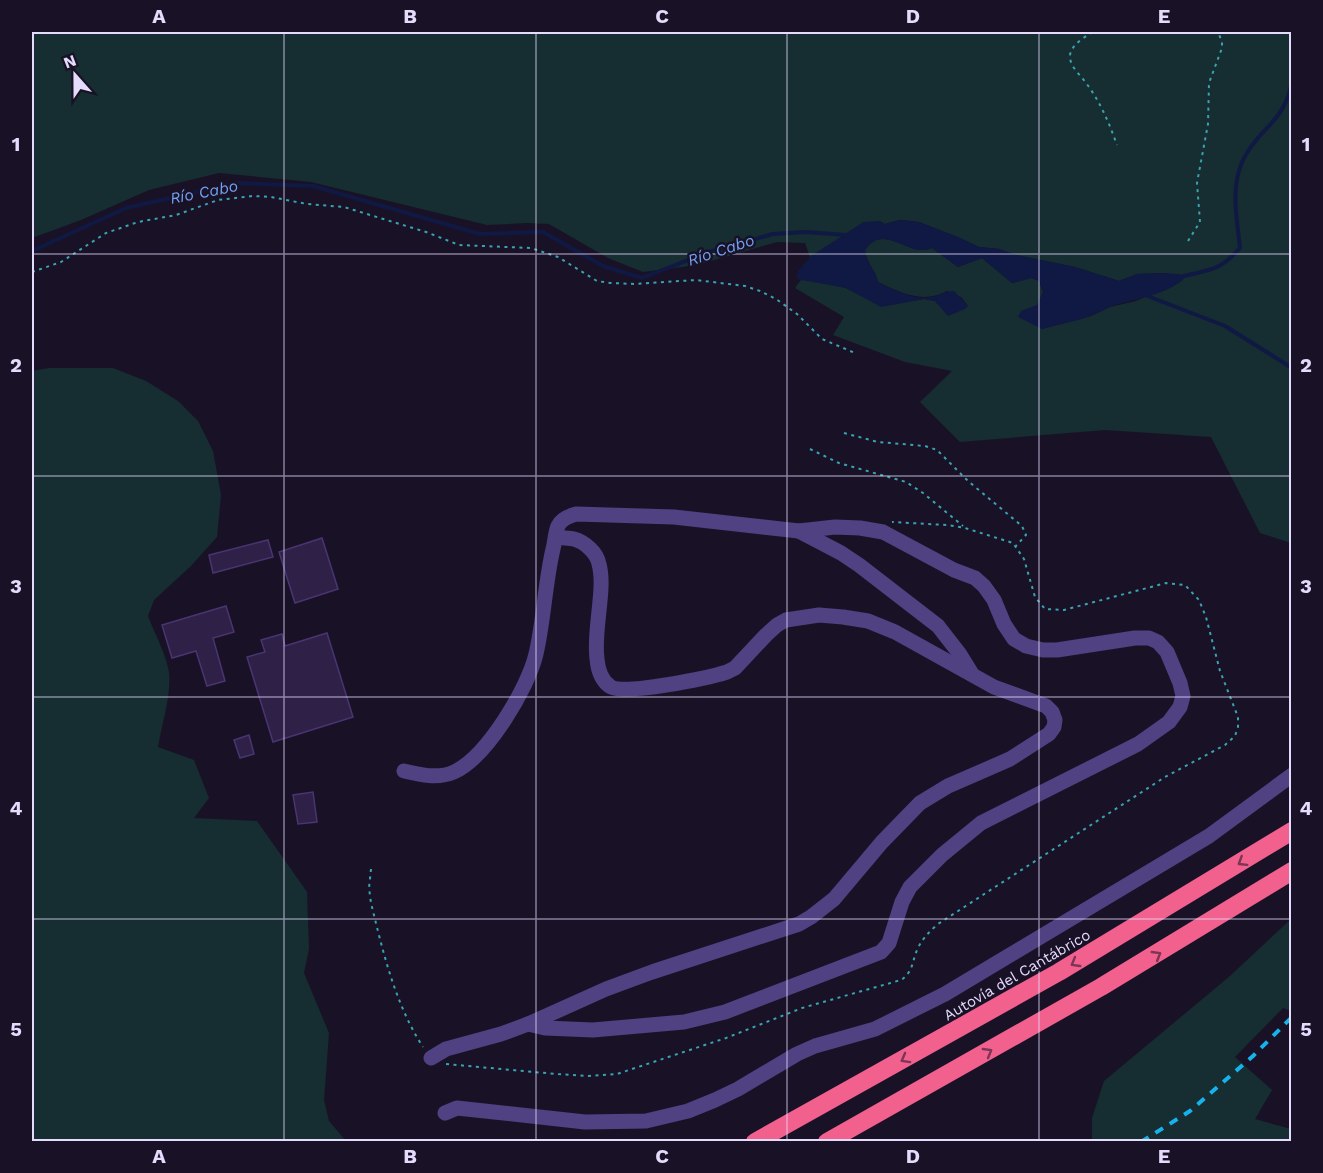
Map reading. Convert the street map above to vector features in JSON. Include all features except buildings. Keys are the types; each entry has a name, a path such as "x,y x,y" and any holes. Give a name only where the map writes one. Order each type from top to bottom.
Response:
{"highway":[{"name":"Autovía del Cantábrico","path":"755,1142 1051,977 1292,831"},
{"path":"827,1142 1101,987 1292,871"}],"lane":[{"path":"404,771 426,777 452,773 469,764 482,752 532,671 558,525 566,517 576,514 674,517 799,531 835,527 883,532 975,579 984,586 994,600 1004,624 1014,639 1026,646 1057,650 1135,638 1149,638 1158,642 1167,652 1180,682 1183,696 1180,707 1169,722 1138,744 981,823 942,855 910,887 902,902 889,944 881,952 725,1012 684,1022 594,1030 545,1028 528,1024"},
{"path":"799,531 859,566 938,626 960,653 973,676"},
{"path":"431,1058 446,1049 528,1024 606,989 652,972 799,924 834,899 882,842 920,803 948,786 1010,759 1049,734 1054,727 1055,720 1052,712 1046,706 993,687 895,632 868,621 819,615 796,617 777,625 735,668 728,672 640,688 620,690 612,687 600,675 596,650 601,577 599,563 594,553 576,540 556,537"},
{"path":"445,1113 458,1108 585,1122 645,1120 688,1111 738,1089 797,1054 815,1046 874,1029 945,994 1209,836 1292,774"}],"path":[{"path":"1092,32 1070,53 1070,62 1094,92 1105,112 1117,144"},
{"path":"1188,241 1200,222 1197,183 1208,124 1209,83 1222,48 1218,32"},
{"path":"32,272 61,262 106,233 138,222 176,215 218,200 253,196 271,197 307,204 344,207 426,232 459,245 531,248 558,258 597,281 634,284 696,280 745,286 776,299 797,314 822,339 855,353"},
{"path":"844,433 878,442 925,446 937,450 968,481 1022,526 1026,535 1016,546"},
{"path":"810,449 839,463 906,482 965,528"}],"green space":[{"path":"32,32 1291,32 1291,543 1260,533 1211,437 1105,430 960,442 920,402 952,371 905,362 833,335 844,317 795,288 801,280 817,281 846,288 881,306 924,299 935,301 941,307 968,306 961,297 947,291 929,297 912,296 878,282 865,250 878,239 893,241 915,249 932,248 958,267 982,258 1012,283 1031,278 1039,281 1043,292 1037,306 1021,311 1042,329 1136,301 1183,280 1165,273 1137,274 1119,281 1075,267 1016,255 999,249 979,247 919,222 900,220 885,224 864,222 810,257 805,243 777,242 697,265 643,272 608,258 549,224 487,225 311,182 219,173 149,190 81,220 32,238"},
{"path":"49,368 113,368 146,381 178,401 198,421 213,451 221,495 217,537 191,566 154,600 148,616 169,673 167,701 158,747 194,760 209,798 194,818 257,821 307,892 309,949 304,973 329,1033 324,1100 329,1121 346,1141 32,1141 32,371"},
{"path":"1291,919 1291,1011 1283,1008 1235,1057 1272,1090 1255,1119 1291,1129 1291,1141 1092,1141 1092,1118 1104,1081 1230,976"}],"water":[{"path":"900,220 919,222 979,247 999,249 1016,255 1075,267 1119,281 1137,274 1187,275 1180,282 1162,292 1042,329 1018,317 1021,311 1037,305 1043,292 1039,281 1031,278 1012,283 982,258 958,267 932,248 915,249 885,239 878,239 865,250 878,282 890,288 910,296 924,298 954,291 968,306 948,316 935,301 924,299 881,307 846,288 797,279 798,271 810,257 864,222 880,221 885,224"}],"waterway":[{"name":"Río Cabo","path":"1184,276 1215,268 1240,248 1236,203 1239,170 1249,149 1284,106 1292,81"},
{"name":"Río Cabo","path":"32,251 126,208 236,183 313,186 480,234 543,232 603,266 642,278 709,252 773,234 806,232 846,235"},
{"path":"1145,295 1225,326 1292,368"}],"railway":[{"path":"1141,1142 1190,1111 1253,1056 1292,1017"}]}
